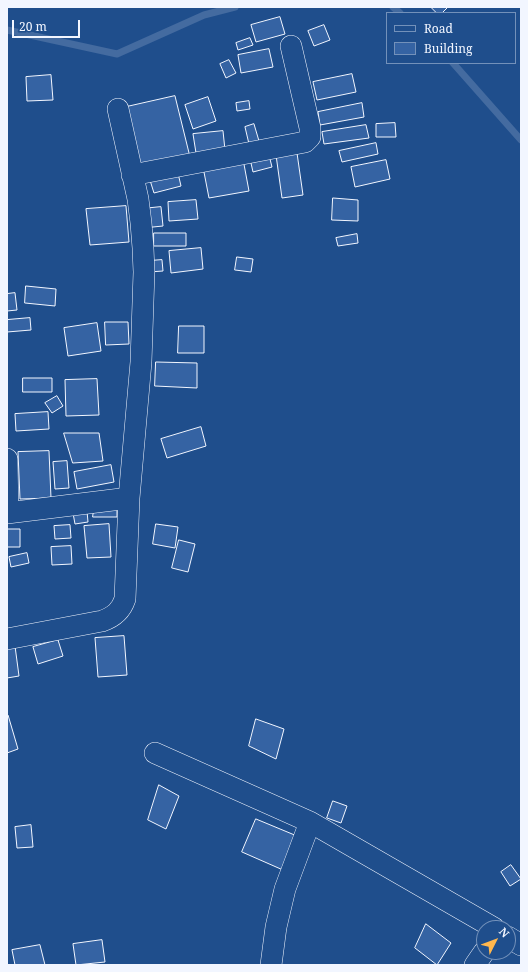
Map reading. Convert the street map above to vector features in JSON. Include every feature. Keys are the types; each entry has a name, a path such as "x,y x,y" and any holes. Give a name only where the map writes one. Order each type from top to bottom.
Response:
{"street":[{"path":"132,176 305,142 310,137 310,128 291,46"},
{"path":"7,639 111,618 119,612 125,599 129,498 141,362 144,272 142,224 118,109"},
{"path":"7,459 7,513 129,498"},
{"path":"155,754 310,822 480,920"},
{"path":"271,965 276,927 285,889 310,822"}],"building":[{"path":"431,7 448,7 443,12 436,12"},
{"path":"280,17 285,34 256,42 251,25"},
{"path":"324,25 330,40 314,46 308,31"},
{"path":"250,38 253,45 238,50 236,43"},
{"path":"269,49 273,67 241,73 238,55"},
{"path":"229,60 236,73 226,78 220,64"},
{"path":"352,74 356,92 317,100 313,82"},
{"path":"51,75 53,100 27,101 26,77"},
{"path":"175,96 190,157 137,169 122,108"},
{"path":"208,97 216,121 193,129 185,105"},
{"path":"249,101 250,109 237,111 236,103"},
{"path":"362,103 364,117 320,125 318,112"},
{"path":"395,123 396,137 376,137 376,124"},
{"path":"254,124 259,141 249,144 245,127"},
{"path":"366,125 369,138 324,144 322,132"},
{"path":"223,131 225,150 196,153 193,134"},
{"path":"376,143 378,154 342,162 339,151"},
{"path":"297,153 303,195 282,198 276,155"},
{"path":"243,159 249,191 209,198 203,167"},
{"path":"270,159 272,167 253,172 251,163"},
{"path":"386,160 390,179 355,187 351,167"},
{"path":"177,169 181,186 154,193 149,177"},
{"path":"333,198 358,200 358,221 332,220"},
{"path":"196,200 198,219 169,221 168,202"},
{"path":"126,206 129,242 90,245 86,209"},
{"path":"161,207 163,226 143,228 141,209"},
{"path":"154,233 186,233 186,246 154,246"},
{"path":"357,234 358,243 338,246 336,238"},
{"path":"201,248 203,269 171,273 169,251"},
{"path":"237,257 253,259 251,272 235,270"},
{"path":"162,260 163,271 149,272 149,261"},
{"path":"26,286 56,289 55,306 25,303"},
{"path":"15,293 17,310 7,311 7,294"},
{"path":"30,318 31,330 7,332 7,320"},
{"path":"105,322 128,322 129,344 106,345"},
{"path":"97,323 101,351 68,356 64,328"},
{"path":"179,326 204,326 204,353 178,353"},
{"path":"156,362 197,363 197,388 155,386"},
{"path":"23,378 52,378 52,392 23,392"},
{"path":"97,379 99,415 66,416 65,380"},
{"path":"57,396 63,406 52,413 45,403"},
{"path":"48,412 49,429 16,431 15,414"},
{"path":"201,427 206,446 167,458 161,439"},
{"path":"64,433 99,433 103,461 73,463"},
{"path":"49,451 51,498 20,499 18,452"},
{"path":"67,461 69,488 55,489 53,462"},
{"path":"111,465 114,482 77,489 74,472"},
{"path":"94,509 117,509 117,517 93,517"},
{"path":"87,511 88,522 75,524 73,513"},
{"path":"109,524 111,557 87,558 84,526"},
{"path":"156,524 178,527 175,548 153,544"},
{"path":"70,525 71,538 55,539 54,526"},
{"path":"7,529 20,529 20,547 7,547"},
{"path":"179,540 195,544 188,572 172,568"},
{"path":"71,546 72,564 52,565 51,547"},
{"path":"27,553 29,563 11,567 9,557"},
{"path":"124,636 127,675 98,677 95,638"},
{"path":"58,640 63,656 38,664 33,647"},
{"path":"15,646 19,676 7,678 7,647"},
{"path":"7,715 18,749 7,753"},
{"path":"256,719 284,729 276,759 249,746"},
{"path":"159,785 179,796 166,829 148,820"},
{"path":"333,801 347,806 341,823 327,818"},
{"path":"256,819 297,836 283,870 242,852"},
{"path":"31,825 33,847 17,848 15,827"},
{"path":"511,865 521,879 510,886 501,872"},
{"path":"426,924 451,943 437,965 415,948"},
{"path":"102,940 105,962 76,965 73,944"},
{"path":"40,945 45,965 15,965 12,950"}],"waterway":[{"path":"7,30 117,54 204,15 235,7"},
{"path":"393,7 399,12"},
{"path":"454,64 521,140"}]}
